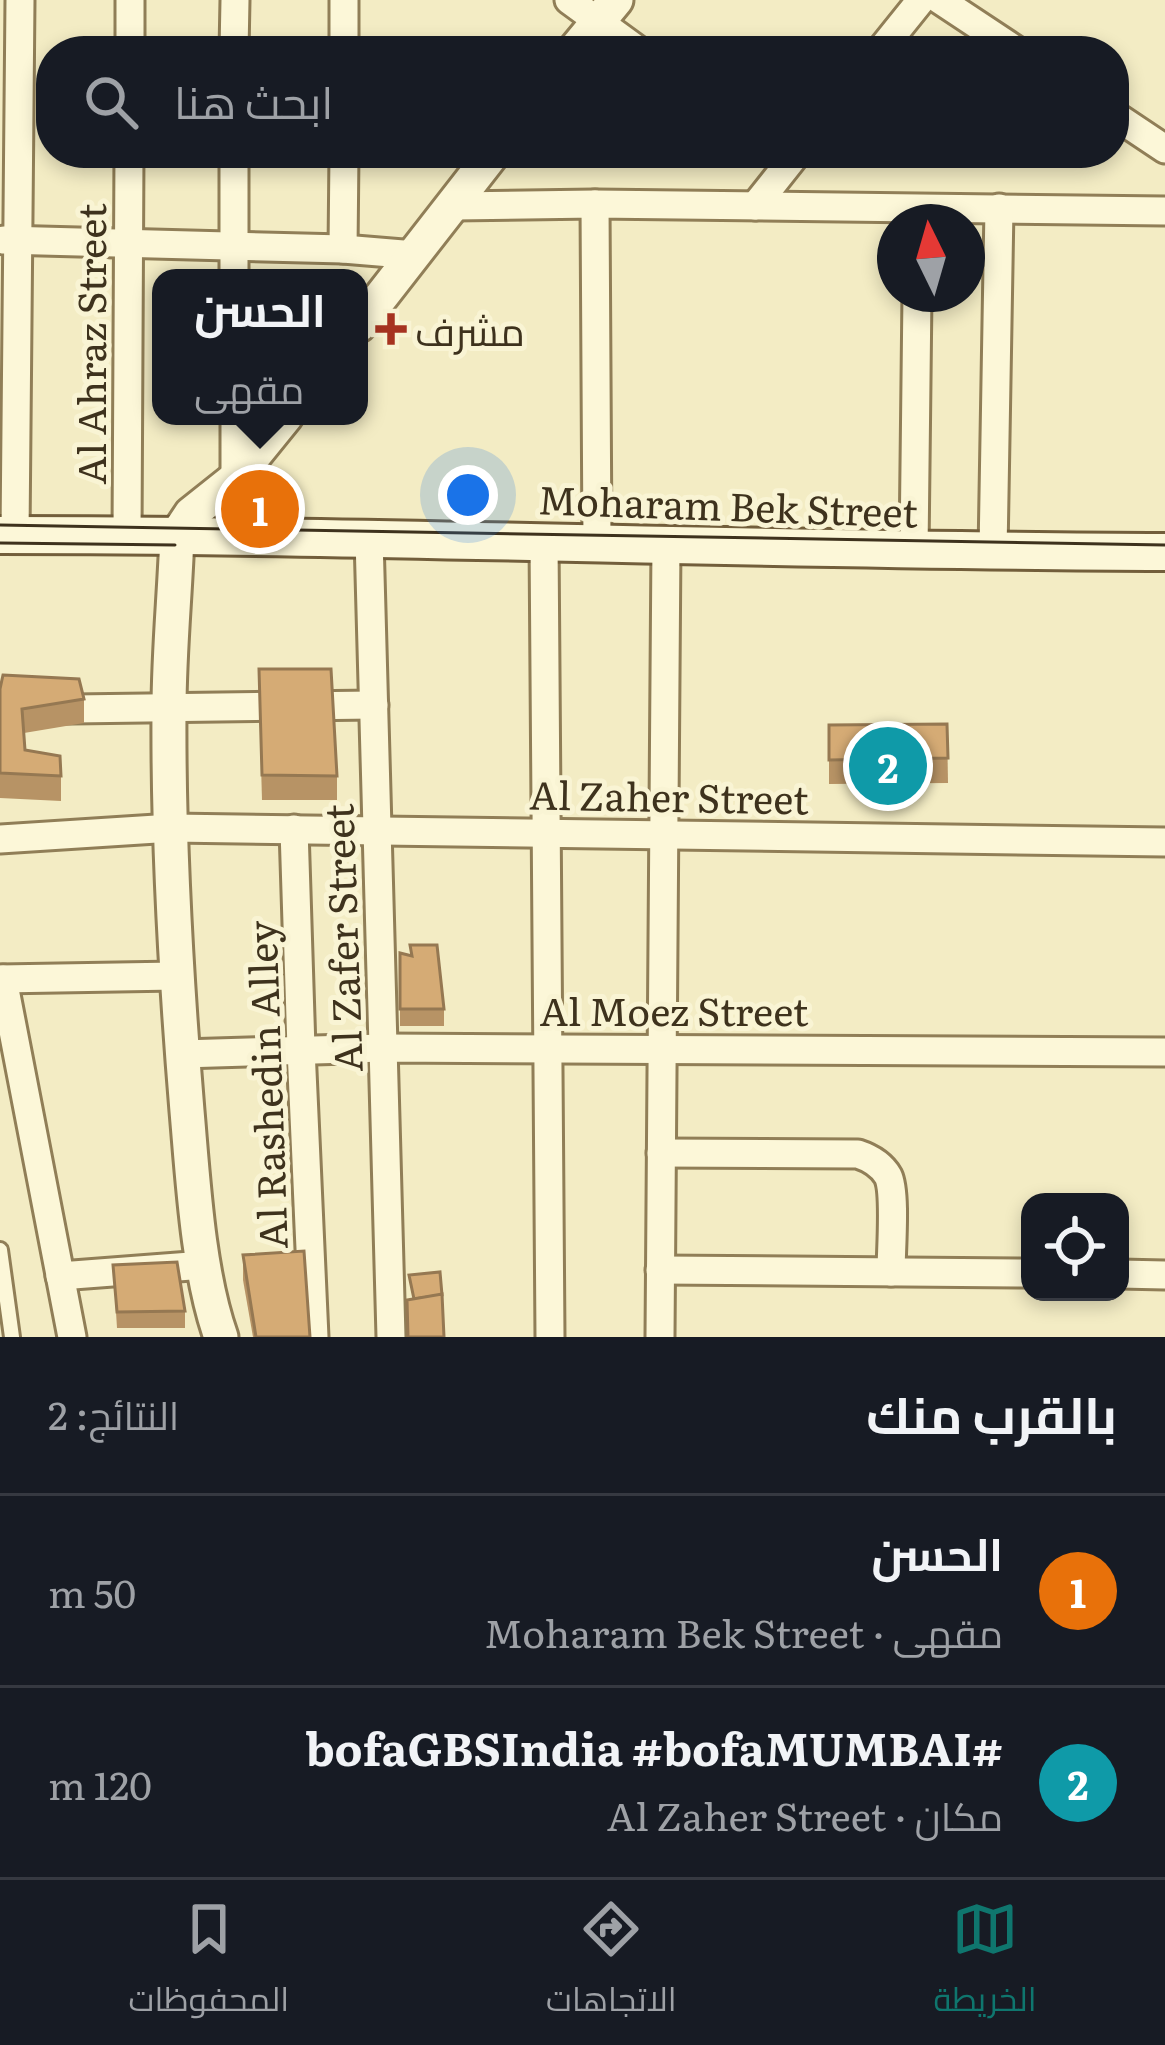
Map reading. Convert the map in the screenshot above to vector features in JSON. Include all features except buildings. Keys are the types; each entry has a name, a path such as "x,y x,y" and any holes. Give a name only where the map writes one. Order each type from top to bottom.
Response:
{"main road":[{"name":"Moharam Bek Street","path":"8,535 1165,552"}],"street":[{"path":"8,535 9,240 20,0"},
{"path":"130,0 130,36"},
{"path":"235,0 235,36"},
{"path":"344,0 344,36"},
{"path":"569,0 607,11 627,36"},
{"path":"892,36 921,0"},
{"path":"940,0 994,36"},
{"path":"586,36 607,11"},
{"path":"1129,125 1165,148"},
{"name":"Al Ahraz Street","path":"127,536 129,168"},
{"path":"234,168 234,269"},
{"path":"344,168 344,248"},
{"path":"368,314 482,168"},
{"path":"754,206 782,168"},
{"path":"595,204 597,543"},
{"path":"454,206 754,206 877,213"},
{"path":"993,552 999,208"},
{"path":"985,209 1165,211"},
{"path":"9,240 344,248 415,255"},
{"path":"914,551 917,312"},
{"path":"235,425 235,479"},
{"path":"220,1337 204,1265 176,976 169,708 178,535 191,514 235,479 279,425"},
{"name":"Al Zafer Street","path":"369,538 391,1337"},
{"path":"544,540 550,1337"},
{"path":"660,1337 666,544"},
{"path":"0,710 374,705"},
{"name":"Al Zaher Street","path":"0,838 172,828 1165,842"},
{"name":"Al Rashedin Alley","path":"294,829 314,1337"},
{"path":"72,1337 1,979 176,976"},
{"name":"Al Moez Street","path":"182,1054 661,1047 1165,1052"},
{"path":"661,1153 858,1154 869,1158 880,1165 891,1185 891,1272"},
{"path":"60,1276 204,1265"},
{"path":"660,1270 1021,1274"},
{"path":"1129,1274 1165,1275"}],"lane":[{"path":"0,1250 12,1337"}],"tram line":[{"path":"0,525 1165,545"},
{"path":"0,543 175,545"}],"place":[{"name":"مشرف","path":"391,329"},
{"name":"الحسن","path":"260,509"},
{"name":"#bofaGBSIndia #bofaMUMBAI","path":"888,766"}]}
